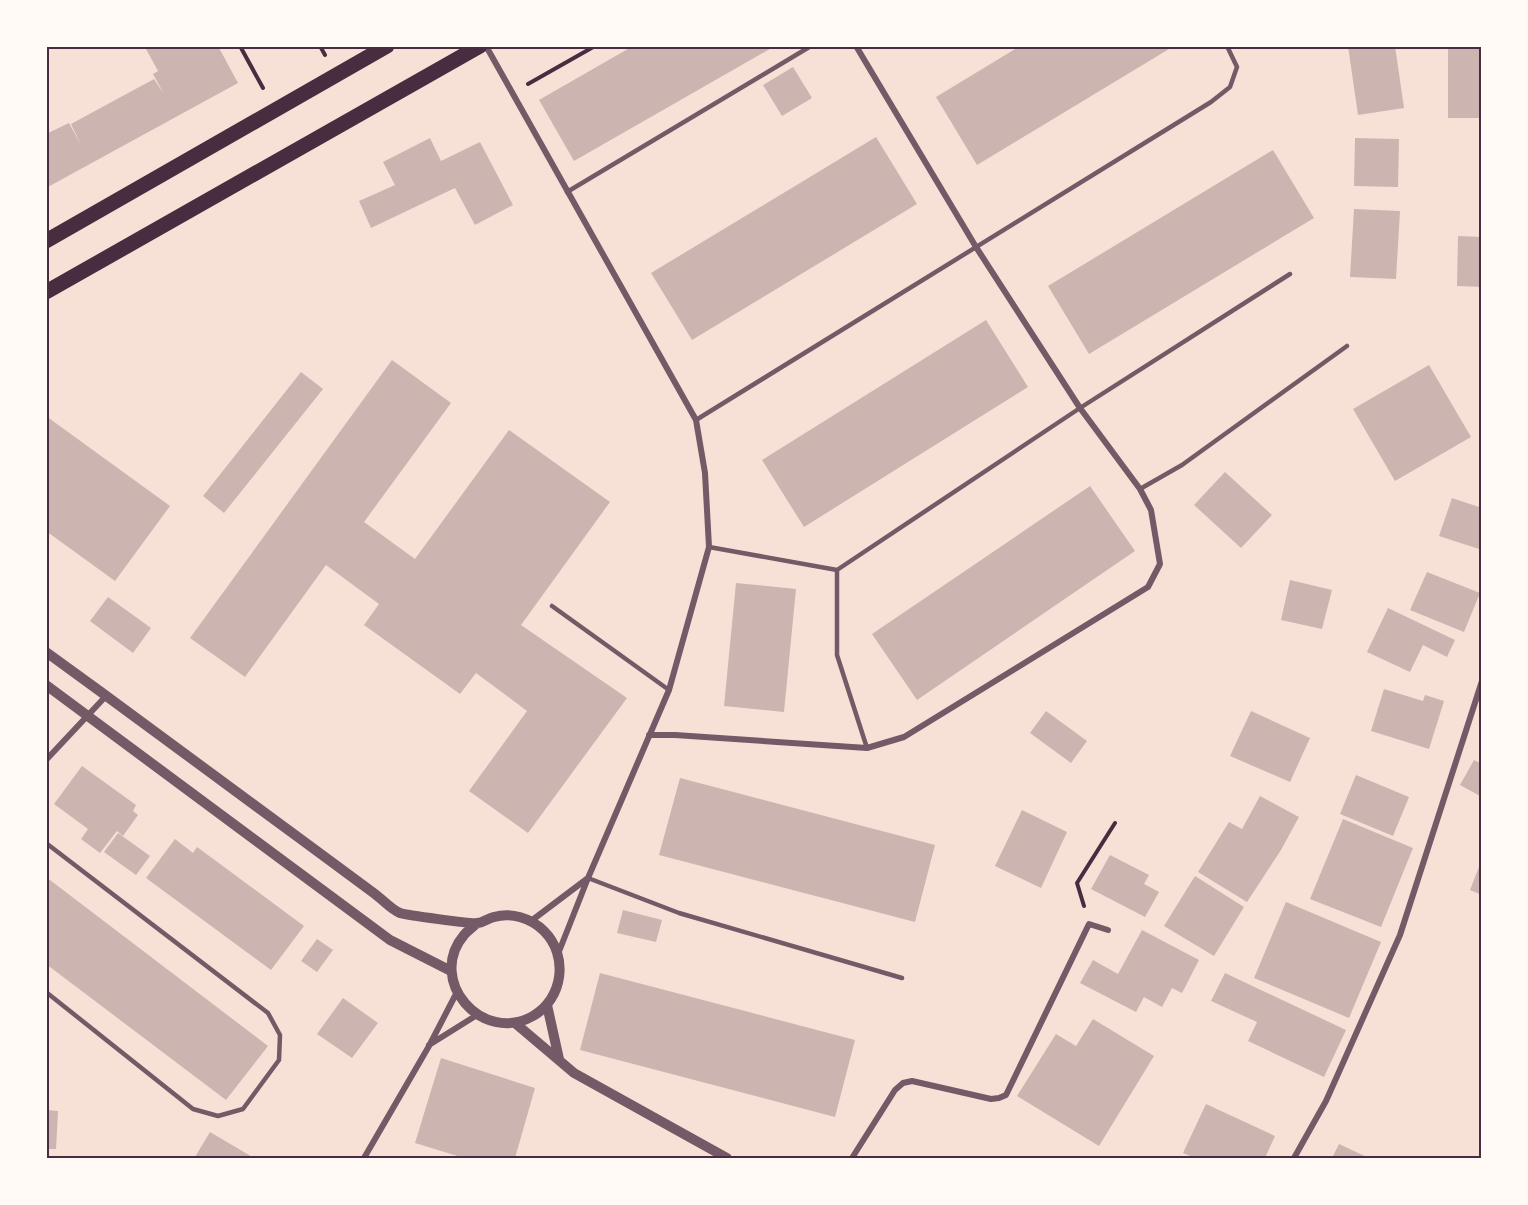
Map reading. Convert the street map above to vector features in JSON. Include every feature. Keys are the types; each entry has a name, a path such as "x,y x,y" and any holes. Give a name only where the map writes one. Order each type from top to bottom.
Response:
{"main road":[{"path":"46,241 387,46"},
{"path":"46,292 480,46"}],"street":[{"path":"486,46 696,420 705,473 709,547 669,690 588,878 558,954"},
{"path":"649,735 867,748 904,737 1148,587 1160,564 1151,510 1140,489 1080,408 976,247 856,46"},
{"path":"46,652 400,913 477,923"},
{"path":"1294,1158 1326,1101 1400,935 1482,681"},
{"path":"46,685 390,940 451,971"},
{"path":"46,760 106,696"},
{"path":"531,921 588,878"},
{"path":"513,915 531,921 552,941 558,954 559,981 554,994 547,1005 532,1016 515,1023 489,1021 465,1005 457,992 451,971 454,952 463,936 477,923 495,916 513,915"},
{"path":"852,1158 895,1090 903,1083 912,1081 991,1099 1006,1095 1089,924 1108,930"},
{"path":"364,1158 429,1046 457,992"},
{"path":"547,1005 559,1059"},
{"path":"429,1046 477,1015"},
{"path":"515,1023 574,1073 727,1158"}],"lane":[{"path":"567,192 811,46"},
{"path":"696,420 1211,102 1230,87 1236,67 1227,46"},
{"path":"709,547 837,570 1080,408 1290,273"},
{"path":"1140,489 1182,465 1347,346"},
{"path":"837,570 837,655 867,748"},
{"path":"552,606 669,690"},
{"path":"46,843 268,1013 280,1035 279,1059 243,1109 218,1116 193,1109 46,992"},
{"path":"588,878 679,913 902,978"}],"path":[{"path":"240,46 263,88"},
{"path":"512,93 595,46"},
{"path":"1089,924 1077,883 1115,823"}],"building":[{"path":"151,46 218,46 238,83 46,188 46,134 69,123 81,145 71,124 154,79 164,94 153,74 158,71 146,49"},
{"path":"633,46 775,46 574,161 539,100"},
{"path":"1020,46 1174,46 977,165 936,97"},
{"path":"1348,46 1395,46 1404,108 1358,115"},
{"path":"1448,46 1482,46 1482,118 1448,118"},
{"path":"793,67 812,98 782,116 763,85"},
{"path":"876,137 917,204 692,340 651,273"},
{"path":"430,138 441,161 480,142 513,205 475,225 455,188 371,228 359,201 395,185 383,162"},
{"path":"1355,138 1399,139 1398,187 1354,186"},
{"path":"1273,150 1314,218 1089,354 1048,286"},
{"path":"1354,209 1400,211 1396,279 1350,277"},
{"path":"1458,236 1482,237 1482,287 1457,286"},
{"path":"986,320 1028,387 804,527 762,460"},
{"path":"392,360 451,403 364,522 415,559 509,430 610,502 521,625 627,698 528,833 469,791 527,711 476,673 460,694 364,625 379,604 326,565 245,677 190,638"},
{"path":"1429,365 1471,437 1395,481 1353,409"},
{"path":"301,372 323,389 224,513 203,496"},
{"path":"46,416 170,506 115,581 46,531"},
{"path":"1225,472 1272,515 1241,548 1194,505"},
{"path":"1090,486 1135,551 917,700 872,634"},
{"path":"1452,498 1482,508 1482,550 1439,536"},
{"path":"1427,572 1480,593 1464,632 1410,610"},
{"path":"1290,580 1332,590 1322,629 1281,620"},
{"path":"736,583 796,589 784,712 724,706"},
{"path":"108,597 151,628 133,653 90,621"},
{"path":"1388,608 1455,640 1447,657 1423,645 1410,672 1367,652"},
{"path":"1384,689 1423,701 1425,695 1444,701 1429,749 1371,731"},
{"path":"1046,711 1087,741 1071,763 1030,733"},
{"path":"1251,711 1310,738 1290,782 1230,756"},
{"path":"1474,760 1482,764 1482,797 1460,785"},
{"path":"82,766 136,805 133,811 138,815 123,836 117,831 100,853 81,839 88,829 54,804"},
{"path":"1356,775 1409,797 1393,836 1340,814"},
{"path":"680,778 935,845 915,922 659,855"},
{"path":"1260,796 1299,817 1281,850 1247,902 1198,872 1229,822 1242,829"},
{"path":"1022,810 1067,832 1041,888 995,866"},
{"path":"1343,819 1413,848 1381,927 1310,899"},
{"path":"118,833 150,856 136,875 104,852"},
{"path":"175,839 193,853 197,847 304,926 271,970 146,878"},
{"path":"1110,855 1149,875 1144,884 1159,892 1145,917 1091,889"},
{"path":"1482,862 1482,895 1470,890"},
{"path":"1195,876 1244,907 1214,956 1164,926"},
{"path":"46,877 268,1046 226,1100 46,964"},
{"path":"1286,902 1381,942 1349,1018 1254,978"},
{"path":"623,910 662,920 656,942 617,933"},
{"path":"1142,930 1199,960 1182,993 1172,988 1162,1007 1144,997 1136,1012 1080,983 1093,960 1118,974"},
{"path":"317,939 333,950 317,972 301,961"},
{"path":"600,973 855,1040 835,1117 580,1050"},
{"path":"1225,973 1346,1030 1324,1077 1248,1041 1257,1022 1211,1001"},
{"path":"343,998 378,1023 352,1058 317,1034"},
{"path":"1093,1019 1154,1056 1099,1146 1017,1096 1056,1034 1076,1046"},
{"path":"441,1058 535,1088 515,1158 464,1158 415,1143"},
{"path":"1206,1104 1275,1136 1265,1158 1195,1158 1183,1153"},
{"path":"46,1110 58,1111 56,1149 46,1149"},
{"path":"210,1132 254,1158 195,1157"},
{"path":"1339,1144 1369,1158 1332,1158"}]}
